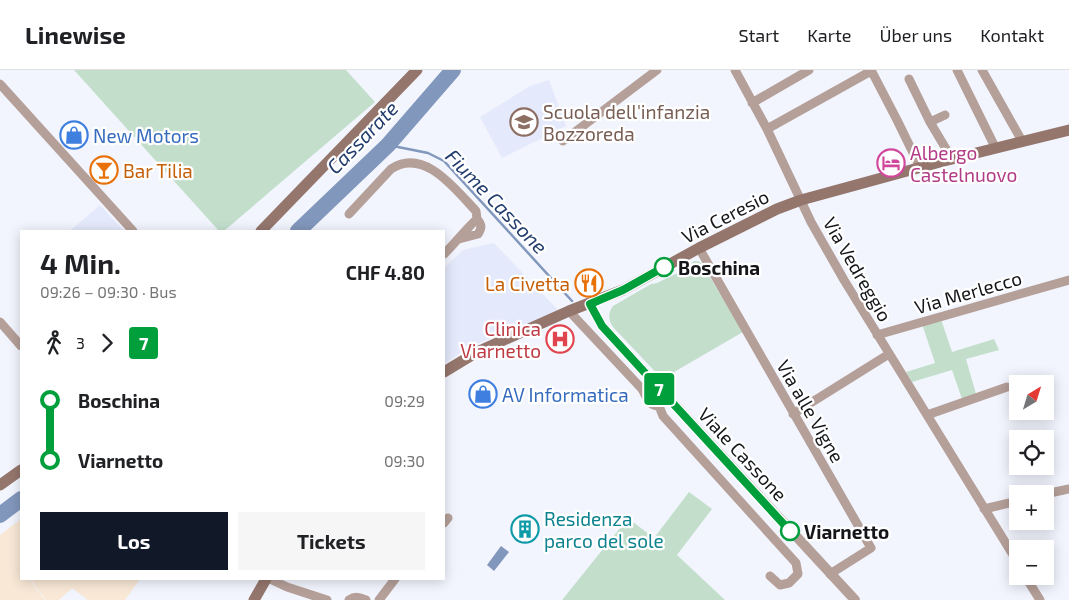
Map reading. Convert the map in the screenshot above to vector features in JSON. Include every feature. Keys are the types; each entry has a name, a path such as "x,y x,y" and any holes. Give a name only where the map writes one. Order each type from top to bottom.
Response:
{"main road":[{"path":"261,230 417,70"},
{"name":"Via Ceresio","path":"445,371 477,352 568,311 623,290 699,248 777,209 800,200 920,167 1069,130"},
{"path":"0,485 20,471"},
{"path":"254,600 265,580"}],"street":[{"path":"562,141 657,70"},
{"name":"Via Vedreggio","path":"735,70 767,129 800,200 839,272 1009,549"},
{"path":"752,103 809,70"},
{"path":"957,70 995,148"},
{"path":"982,70 1022,141"},
{"path":"767,129 871,71 920,167"},
{"path":"909,79 930,122 952,159"},
{"path":"0,84 132,230"},
{"path":"930,122 945,115"},
{"path":"349,214 392,169 400,163 416,162 439,173 476,211 477,219 481,224 482,229 478,234 459,239 445,253"},
{"name":"Via alle Vigne","path":"699,248 871,548 830,574"},
{"name":"Via Merlecco","path":"876,334 1069,280"},
{"name":"Viale Cassone","path":"590,304 602,326 854,600"},
{"name":"Viale Cassone","path":"568,311 642,389 652,405 659,406 662,416 796,563 798,574 789,583 780,585 770,576"},
{"path":"0,322 20,345"},
{"path":"793,414 889,354"},
{"path":"927,414 1007,387"},
{"path":"659,406 668,398"},
{"path":"1054,492 1069,489"},
{"path":"984,509 1009,503"},
{"path":"272,580 327,600"},
{"path":"380,600 394,580"},
{"path":"1031,585 1040,600"},
{"path":"348,600 353,597 360,597 366,600"}],"shaded area":[{"name":"Scuola dell'infanzia Bozzoreda","path":"549,80 566,126 502,158 480,117 530,86"},
{"path":"100,205 123,230 71,230"},
{"path":"494,243 559,311 469,347 445,363 445,267 463,250"},
{"path":"20,520 20,580 30,580 45,600 0,600 0,535"},
{"path":"31,580 139,580 125,600 88,600 72,588 59,600 46,600"}],"green space":[{"path":"74,70 346,70 375,102 225,230 218,230"},
{"path":"694,261 702,264 743,332 662,379 613,327 609,314 613,306 651,284 688,268"},
{"path":"941,319 952,352 994,339 999,350 966,359 976,394 962,399 952,370 912,382 906,372 935,363 922,324"},
{"path":"689,492 712,509 677,555 725,600 562,600 628,518 654,538"}],"water":[{"path":"501,546 509,552 494,571 487,565"}],"waterway":[{"name":"Cassarate","path":"299,230 388,145 453,70"},
{"name":"Fiume Cassone","path":"388,145 428,153 444,161 572,301"},
{"name":"Cassarate","path":"0,515 20,500"}],"bus line":[{"name":"7","path":"664,267 623,290 590,304 602,326 790,531"}],"place":[{"name":"Scuola dell'infanzia Bozzoreda","path":"524,122"},
{"name":"New Motors","path":"74,135"},
{"name":"Albergo Castelnuovo","path":"891,163"},
{"name":"Bar Tilia","path":"104,170"},
{"name":"Boschina","path":"664,267"},
{"name":"La Civetta","path":"589,283"},
{"name":"Clinica Viarnetto","path":"560,339"},
{"name":"AV Informatica","path":"483,394"},
{"name":"Residenza parco del sole","path":"525,529"},
{"name":"Viarnetto","path":"790,531"}]}
